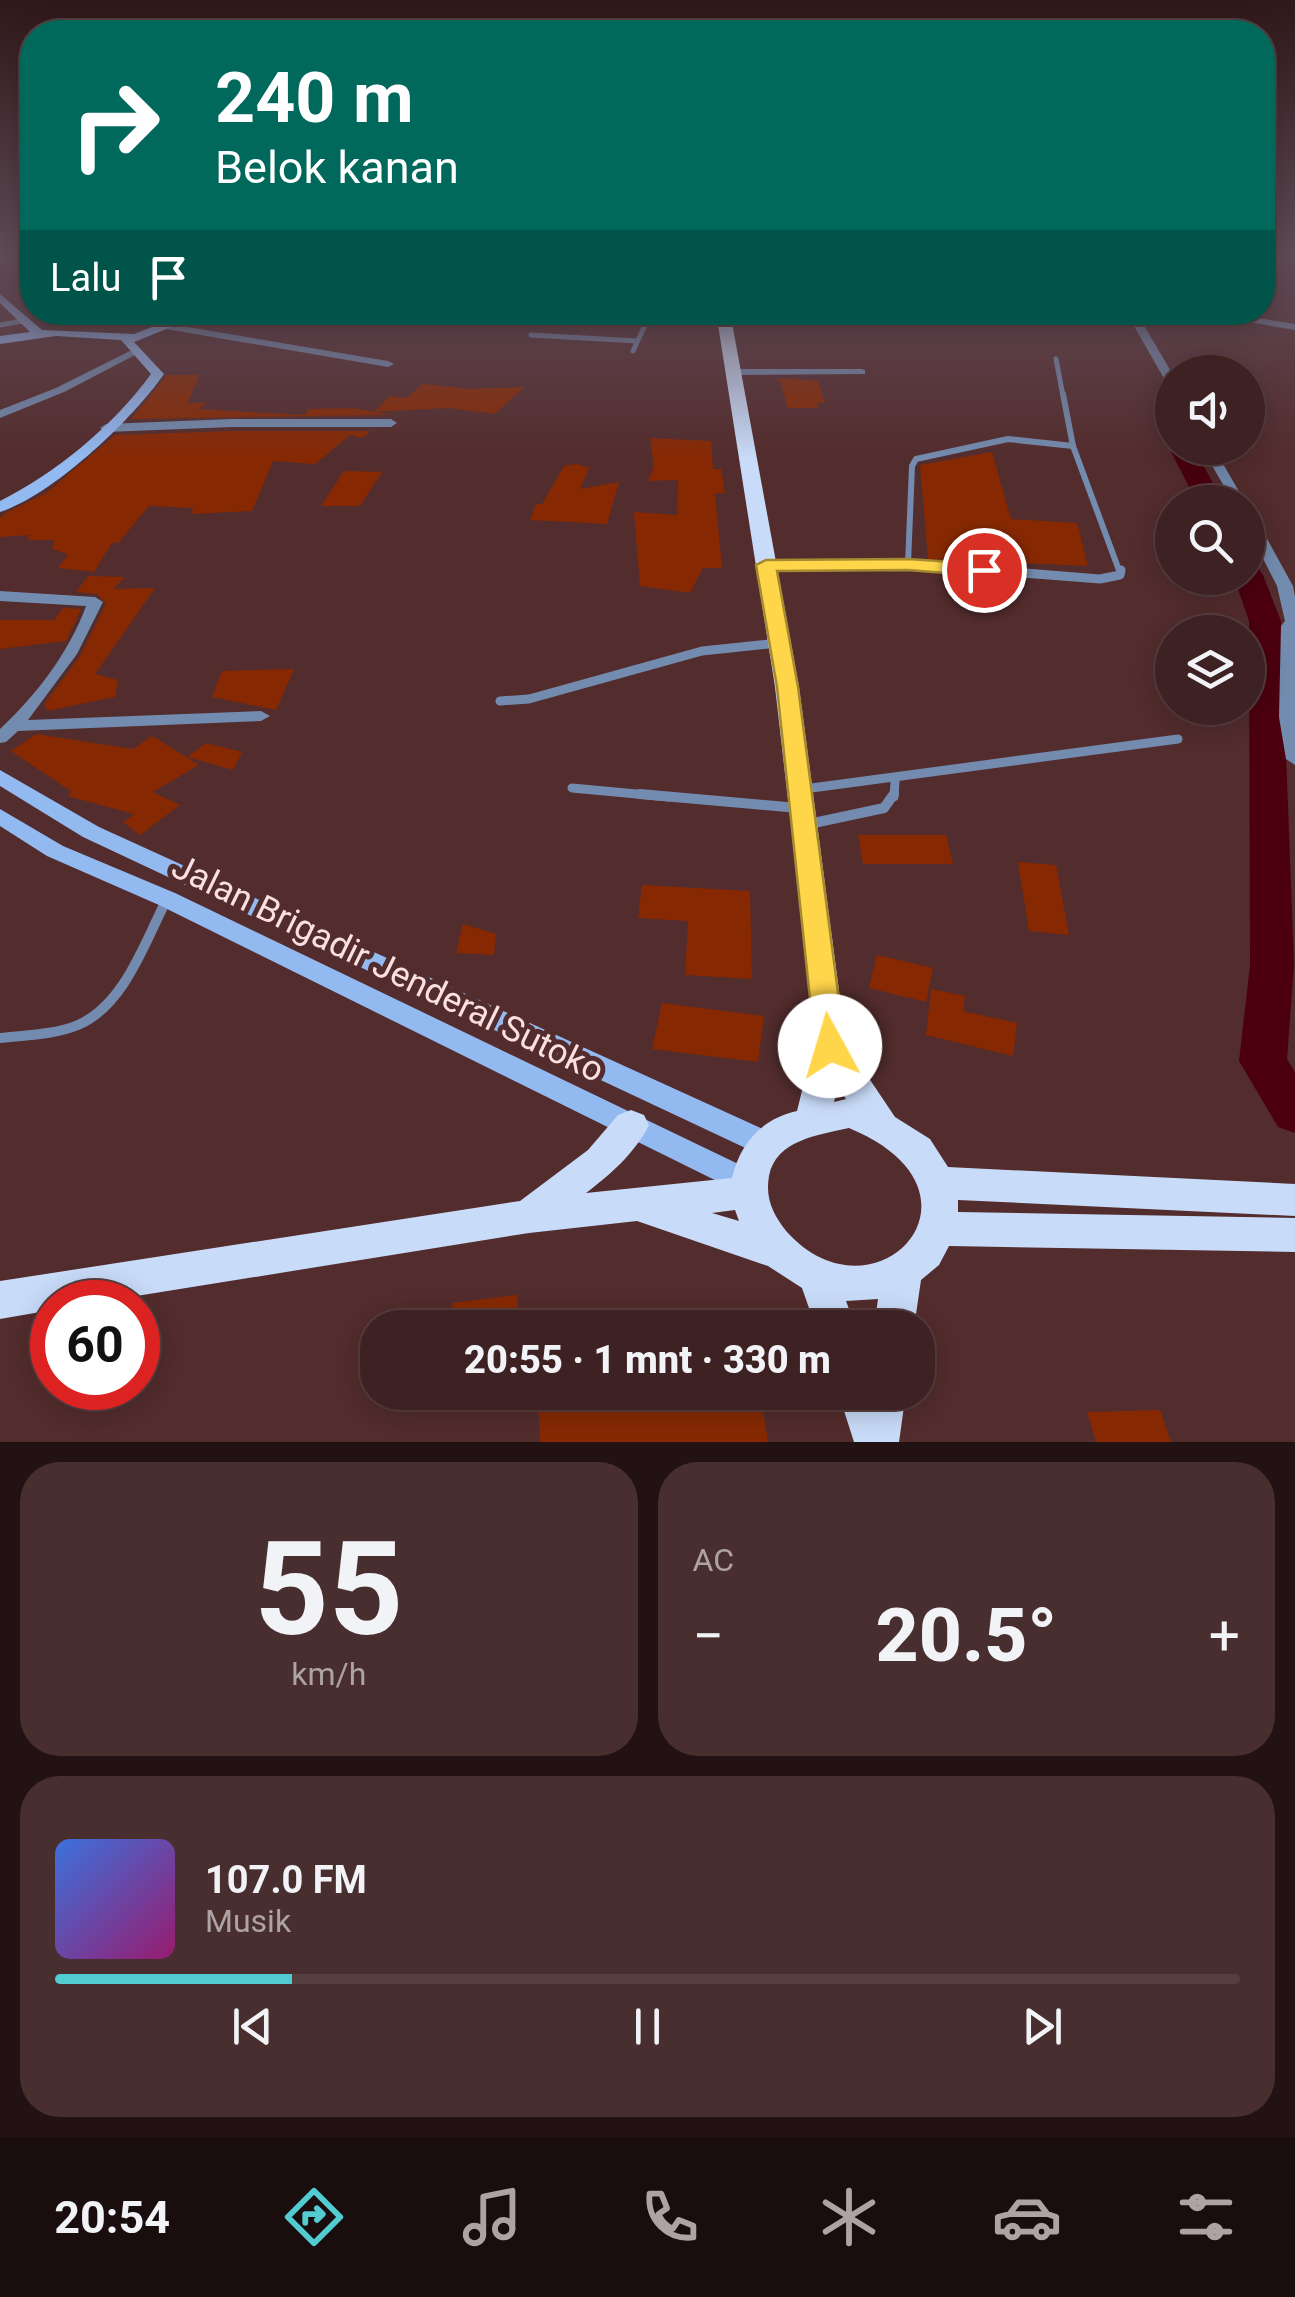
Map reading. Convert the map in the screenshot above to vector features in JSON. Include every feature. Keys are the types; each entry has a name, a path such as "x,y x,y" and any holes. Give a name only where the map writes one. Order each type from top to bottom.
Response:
{"main road":[{"path":"726,325 788,687 830,1046 814,1116"},
{"path":"830,1046 882,1125"},
{"path":"642,1206 774,1250 818,1278 862,1284 902,1274 926,1254 940,1229 938,1183 917,1150 882,1125 850,1113 814,1116 786,1126 764,1143 753,1161 747,1188 755,1223 774,1250"},
{"path":"529,1216 591,1170 631,1125"},
{"path":"938,1183 1295,1200"},
{"path":"0,1300 529,1216 642,1206 747,1188"},
{"path":"940,1229 1295,1235"},
{"path":"897,1310 902,1274"},
{"path":"818,1278 830,1310"},
{"path":"865,1410 877,1442"},
{"path":"877,1442 882,1410"}],"street":[{"path":"27,325 38,334"},
{"path":"0,414 60,390 167,325"},
{"path":"1139,325 1156,355"},
{"path":"164,326 388,364"},
{"path":"0,343 38,334 90,332 131,344 158,374 148,392 106,428 27,492 0,507"},
{"path":"0,343 58,337 131,344"},
{"path":"733,372 862,372"},
{"path":"106,428 232,423 391,424"},
{"path":"1265,550 1284,586 1294,620 1288,626 1288,718 1295,759"},
{"path":"0,596 95,602 48,684 8,732"},
{"path":"8,732 261,716"},
{"path":"0,777 91,832 764,1143"},
{"name":"Jalan Brigadir Jenderal Sutoko","path":"0,816 55,851 167,899 631,1125 747,1188"},
{"path":"55,851 91,832"}],"lane":[{"path":"633,351 645,325"},
{"path":"530,335 637,342"},
{"path":"766,565 908,564 1100,579 1120,575 1122,570 1073,446 1056,360"},
{"path":"908,564 912,466 916,459 1008,440 1073,446"},
{"path":"500,701 528,700 702,651 778,643"},
{"path":"801,807 895,782 1178,738"},
{"path":"572,788 769,808 884,808 894,799 895,782"},
{"path":"0,1038 77,1026 99,1012 112,998 167,899"}],"building":[{"path":"167,375 199,375 188,403 208,403 198,409 305,415 308,409 353,408 391,415 131,419"},
{"path":"779,378 818,381 825,403 817,403 818,408 788,408"},
{"path":"422,384 470,389 524,387 495,414 448,408 374,412 390,396 407,398"},
{"path":"371,431 362,438 350,435 315,464 273,461 252,511 190,514 194,508 149,506 118,543 112,543 94,572 58,568 68,554 52,549 55,540 28,540 29,535 0,537 0,518 4,514 46,493 115,435"},
{"path":"650,438 711,441 713,469 721,469 725,493 715,493 722,568 703,568 690,593 640,586 634,512 677,515 678,480 648,481 654,467"},
{"path":"992,452 1011,519 1077,523 1088,566 928,559 920,465"},
{"path":"564,466 589,468 580,489 619,482 607,524 530,520 536,504 542,504"},
{"path":"344,471 382,472 360,506 321,506"},
{"path":"88,576 125,577 113,589 155,588 95,674 118,680 115,697 47,711 45,703 80,656 106,604 97,594 76,592"},
{"path":"63,608 81,609 66,641 0,649 0,620 54,620"},
{"path":"294,669 276,710 212,697 222,671"},
{"path":"36,734 133,749 152,736 199,765 153,792 180,805 140,835 123,822 134,814 67,796 72,792 11,751"},
{"path":"206,743 242,752 233,770 187,757"},
{"path":"858,835 946,835 953,864 863,864"},
{"path":"1018,862 1056,865 1069,935 1029,931"},
{"path":"642,885 750,891 752,979 685,975 688,921 638,918"},
{"path":"463,924 496,934 494,955 456,953"},
{"path":"877,955 933,968 926,1002 869,988"},
{"path":"931,989 965,996 963,1011 1017,1023 1013,1056 926,1035"},
{"path":"662,1003 764,1016 758,1062 652,1049"},
{"path":"517,1295 518,1310 452,1310 452,1303"},
{"path":"539,1410 763,1410 768,1442 540,1442"},
{"path":"1160,1410 1171,1442 1096,1442 1087,1412"}],"waterway":[{"path":"1191,465 1201,485"},
{"path":"1255,595 1265,621 1272,965 1263,1061 1295,1113"}],"route":[{"path":"830,1046 788,687 766,565 908,564 984,570"}]}
